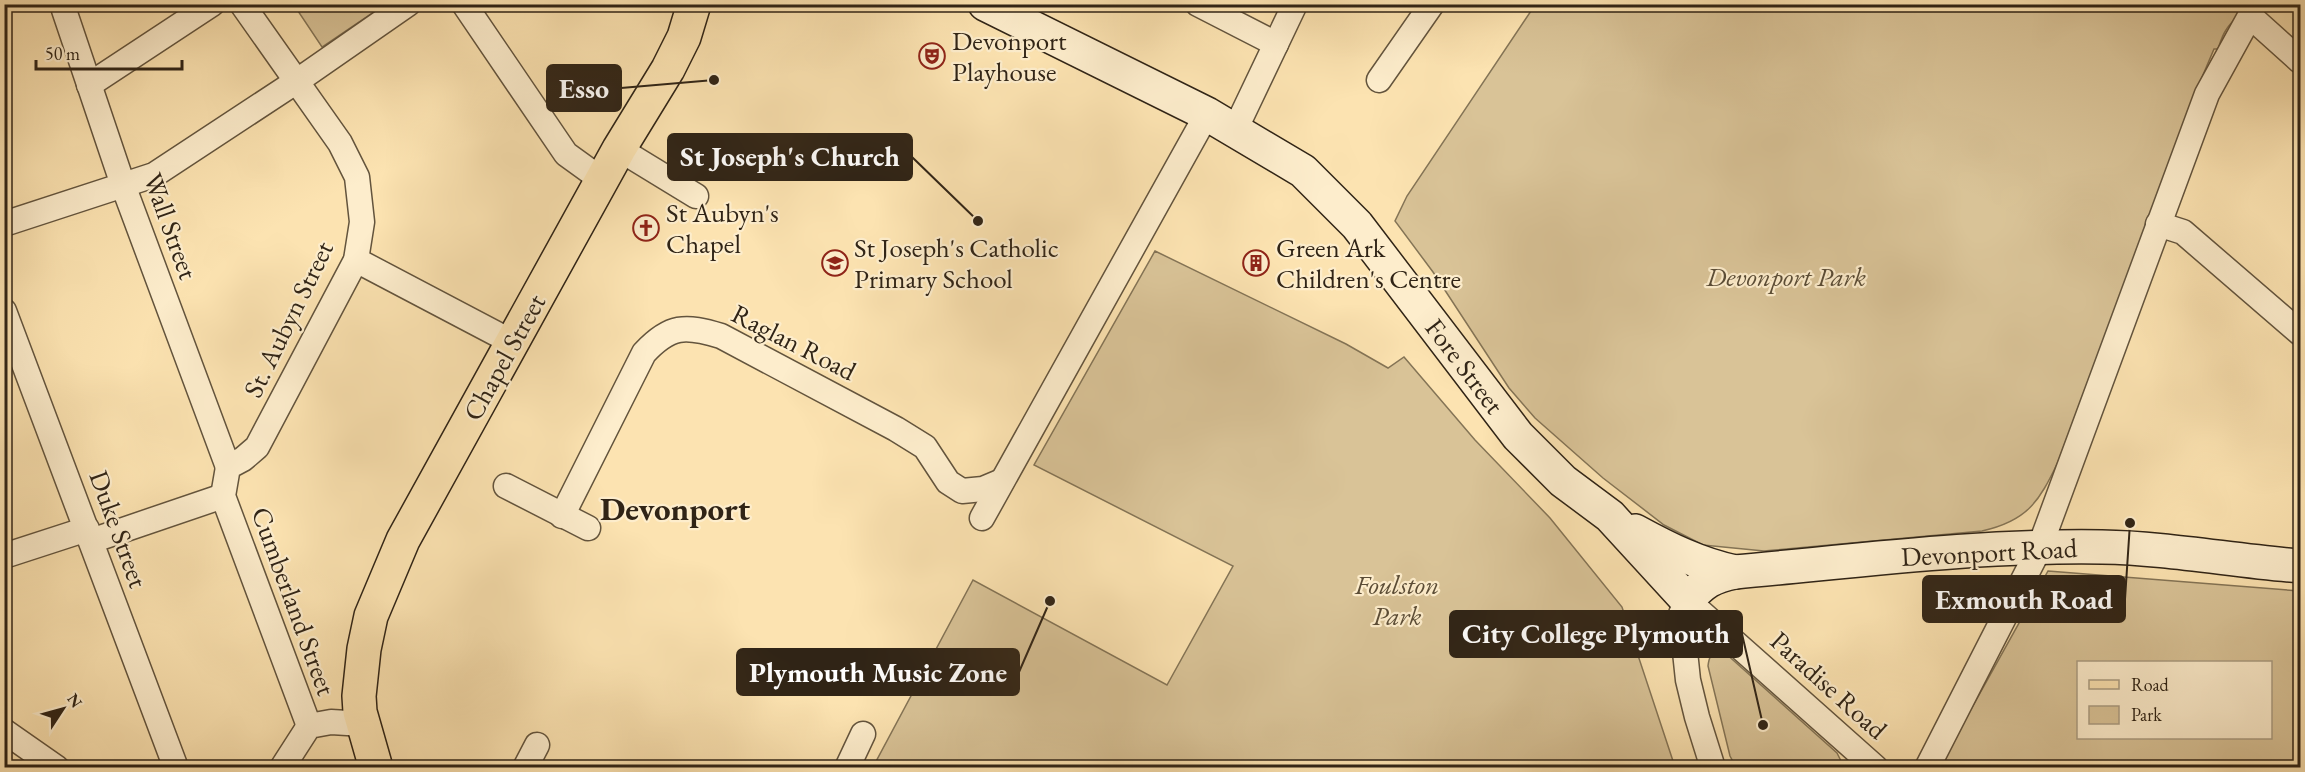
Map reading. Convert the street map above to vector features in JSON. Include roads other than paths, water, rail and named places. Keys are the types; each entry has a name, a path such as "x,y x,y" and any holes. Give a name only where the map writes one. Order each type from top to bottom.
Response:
{"main road":[{"name":"Chapel Street","path":"376,768 360,712 360,680 371,616 403,540 619,149 668,69 684,37 694,4"}],"street":[{"name":"Wall Street","path":"64,4 64,10 123,185 228,467"},
{"path":"89,85 212,4"},
{"name":"St. Aubyn Street","path":"228,467 243,459 257,447 356,260 362,222 357,177 340,143 242,4"},
{"path":"4,224 154,175 408,4"},
{"path":"464,4 566,154 602,180"},
{"name":"Fore Street","path":"985,4 1207,114 1303,171 1357,225 1518,436 1563,481 1610,516 1687,600"},
{"path":"1198,4 1276,44"},
{"path":"1235,130 1295,4"},
{"path":"1379,80 1432,4"},
{"path":"1927,768 2039,549 2207,94 2252,10 2301,61"},
{"path":"982,518 1207,114"},
{"path":"619,149 696,196"},
{"path":"2158,224 2183,232 2301,333"},
{"path":"356,260 512,342"},
{"name":"Duke Street","path":"4,312 176,768"},
{"name":"Raglan Road","path":"562,516 644,354 659,337 679,329 698,329 721,336 896,429 925,447 948,482 962,491 983,489 1002,481"},
{"path":"4,556 89,535 223,496 228,467"},
{"path":"507,486 588,528"},
{"name":"Cumberland Street","path":"223,496 309,726"},
{"path":"1610,516 1673,552 1706,565 1735,572"},
{"name":"Devonport Road","path":"1687,600 1712,577 1735,572 1924,554 2118,548 2301,566"},
{"path":"1687,600 1681,614 1688,680 1713,768"},
{"name":"Paradise Road","path":"1687,600 1876,768"},
{"path":"282,768 309,726 331,722 364,724"},
{"path":"4,731 57,768"},
{"path":"847,768 863,734"},
{"path":"525,768 537,745"}],"place":[{"name":"Devonport Playhouse","path":"932,56"},
{"name":"Esso","path":"714,80"},
{"name":"St Joseph's Church","path":"978,221"},
{"name":"St Aubyn's Chapel","path":"646,228"},
{"name":"St Joseph's Catholic Primary School","path":"835,263"},
{"name":"Green Ark Children's Centre","path":"1256,263"},
{"name":"Exmouth Road","path":"2130,523"},
{"name":"Plymouth Music Zone","path":"1050,601"},
{"name":"City College Plymouth","path":"1763,725"}],"district":[{"name":"Devonport","path":"675,508"}],"park label":[{"name":"Devonport Park","path":"1786,276"},
{"name":"Foulston Park","path":"1397,600"}]}
